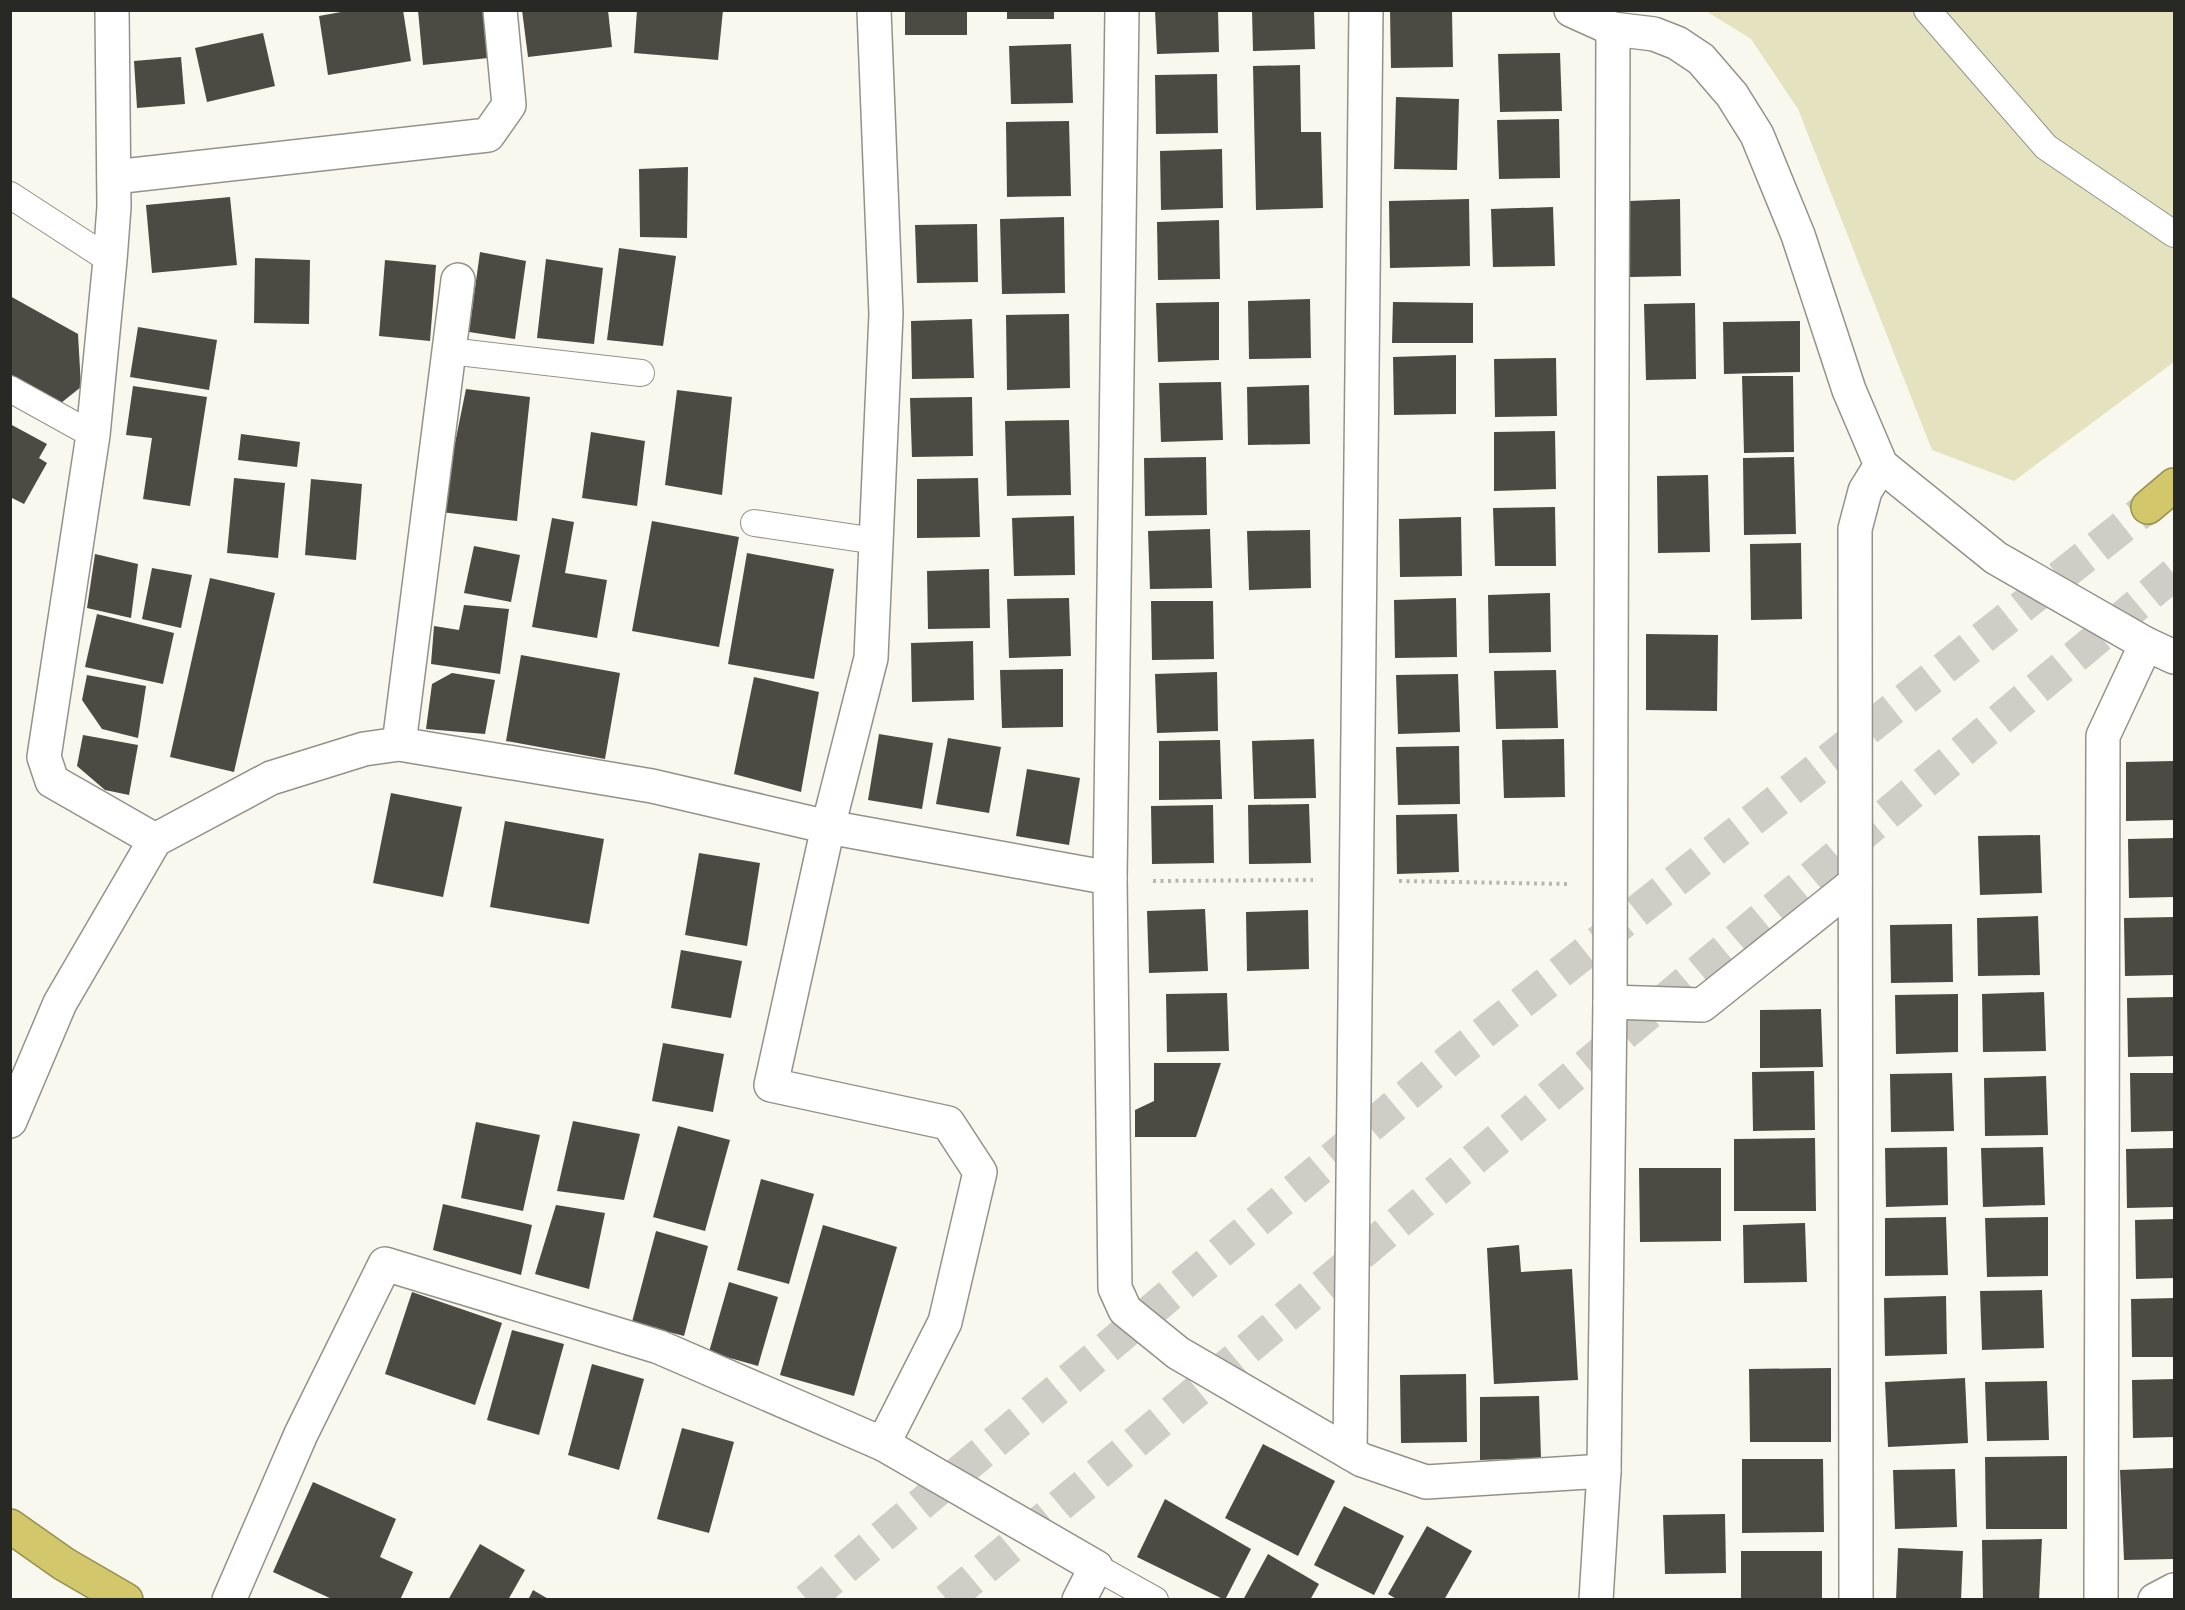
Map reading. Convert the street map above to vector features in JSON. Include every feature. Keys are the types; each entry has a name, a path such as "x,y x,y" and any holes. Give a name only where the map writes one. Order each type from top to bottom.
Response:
{"highway":[{"path":"2148,507 2175,485"},
{"path":"10,1526 64,1564 126,1599"}],"street":[{"path":"114,177 488,135 509,105 500,10"},
{"path":"873,10 886,314 871,658 828,826 771,1085 948,1123 980,1172 945,1322 883,1444"},
{"path":"1122,10 1110,878 1115,1288 1125,1310 1178,1353 1362,1460 1426,1482 1604,1471"},
{"path":"1350,1454 1366,10"},
{"path":"1571,10 1613,29 1654,34 1677,43 1701,59 1738,105 1757,135 1798,235 1849,390 1881,465 1996,558 2160,651 2103,736 2102,1599"},
{"path":"115,11 114,177 110,260 93,435 44,756 52,781 155,840"},
{"path":"1596,1599 1604,1471 1610,1002 1613,29"},
{"path":"399,744 458,280"},
{"path":"1856,1599 1855,529 1865,491 1881,465"},
{"path":"10,1121 60,1004 155,840 271,778 364,749 399,744 652,786 828,826 1110,878"},
{"path":"1610,1002 1702,1005 1855,883"},
{"path":"229,1599 301,1434 385,1264 659,1347 883,1444 1096,1567 1079,1599"},
{"path":"2155,1599 2175,1590"}],"lane":[{"path":"1927,10 2046,147 2175,234"},
{"path":"10,195 110,260"},
{"path":"449,351 641,373"},
{"path":"10,389 93,435"},
{"path":"754,523 876,541"},
{"path":"1096,1567 1155,1599"}],"shaded area":[{"path":"1706,11 2174,11 2174,362 2014,481 1932,450 1798,109 1751,39"}],"building":[{"path":"352,10 403,10 411,61 328,75 319,16"},
{"path":"418,10 484,10 488,58 423,65"},
{"path":"522,10 608,10 612,47 528,57"},
{"path":"637,10 723,10 718,60 634,53"},
{"path":"905,10 967,10 967,35 905,35"},
{"path":"1007,10 1054,10 1054,19 1007,19"},
{"path":"1155,10 1218,10 1219,52 1157,54"},
{"path":"1252,10 1314,10 1315,49 1253,51"},
{"path":"1390,10 1452,10 1453,67 1391,68"},
{"path":"263,33 275,86 207,102 195,48"},
{"path":"1071,44 1073,103 1011,104 1009,46"},
{"path":"1560,53 1562,111 1500,112 1498,54"},
{"path":"181,57 185,104 137,108 134,61"},
{"path":"1300,65 1301,132 1321,132 1323,208 1256,210 1253,66"},
{"path":"1217,74 1218,133 1156,134 1155,75"},
{"path":"1396,97 1459,99 1457,170 1394,169"},
{"path":"1559,119 1560,178 1499,179 1497,120"},
{"path":"1069,121 1071,196 1007,197 1006,122"},
{"path":"1222,149 1223,208 1161,210 1160,151"},
{"path":"688,167 687,238 640,237 639,169"},
{"path":"230,197 237,265 152,273 146,205"},
{"path":"1469,199 1470,266 1390,268 1389,201"},
{"path":"1680,199 1681,276 1630,277 1629,201"},
{"path":"1553,207 1555,266 1493,267 1491,209"},
{"path":"1064,217 1065,293 1002,294 1000,219"},
{"path":"1219,220 1220,279 1158,280 1157,222"},
{"path":"977,224 978,282 917,283 915,225"},
{"path":"619,248 676,256 663,346 607,340"},
{"path":"480,252 526,261 515,339 469,332"},
{"path":"255,258 310,260 309,324 254,323"},
{"path":"546,259 603,268 594,344 537,338"},
{"path":"385,260 436,265 430,341 379,336"},
{"path":"10,296 78,334 81,387 61,403 10,374"},
{"path":"1310,299 1311,358 1249,359 1248,301"},
{"path":"1219,302 1219,360 1158,362 1156,303"},
{"path":"1393,302 1473,303 1473,343 1392,343"},
{"path":"1695,303 1696,379 1646,380 1644,304"},
{"path":"1069,314 1070,388 1007,390 1006,315"},
{"path":"972,319 974,378 912,379 911,321"},
{"path":"1800,321 1800,372 1724,374 1723,322"},
{"path":"138,327 217,340 209,390 130,377"},
{"path":"1456,355 1456,414 1394,415 1393,357"},
{"path":"1556,358 1557,416 1495,417 1494,359"},
{"path":"1742,376 1793,376 1794,452 1744,453"},
{"path":"1221,382 1223,440 1161,442 1159,383"},
{"path":"1309,385 1310,444 1248,445 1247,387"},
{"path":"133,386 207,397 190,506 143,499 152,438 126,435"},
{"path":"466,389 530,397 517,521 441,512"},
{"path":"677,390 732,397 722,495 665,485"},
{"path":"972,397 973,456 912,457 910,398"},
{"path":"1069,420 1071,495 1007,496 1005,421"},
{"path":"10,424 47,444 39,458 47,463 24,504 10,497"},
{"path":"1555,431 1556,489 1494,491 1494,432"},
{"path":"591,432 645,441 637,506 582,498"},
{"path":"241,434 300,442 297,467 238,460"},
{"path":"1206,457 1207,515 1145,516 1144,458"},
{"path":"1794,457 1796,534 1744,535 1743,458"},
{"path":"1708,475 1710,552 1658,553 1657,476"},
{"path":"234,478 285,483 278,558 227,553"},
{"path":"978,478 980,537 917,538 917,479"},
{"path":"311,479 362,484 356,560 305,555"},
{"path":"1555,507 1556,566 1495,566 1493,508"},
{"path":"1074,516 1075,575 1014,576 1012,518"},
{"path":"1461,517 1462,576 1400,577 1399,519"},
{"path":"552,518 574,522 565,573 607,580 597,638 532,627"},
{"path":"652,521 739,537 719,647 632,631"},
{"path":"1210,529 1212,588 1150,589 1148,531"},
{"path":"1310,530 1311,588 1249,590 1247,531"},
{"path":"1801,543 1802,619 1751,620 1750,544"},
{"path":"474,546 520,555 511,602 464,593"},
{"path":"747,553 834,569 814,679 728,664"},
{"path":"95,554 138,564 131,618 87,608"},
{"path":"152,568 192,575 181,628 142,619"},
{"path":"989,569 990,628 928,629 927,571"},
{"path":"210,578 275,593 234,772 170,757"},
{"path":"1550,593 1551,652 1489,653 1488,595"},
{"path":"1069,598 1071,656 1009,658 1007,599"},
{"path":"1456,598 1457,657 1395,658 1394,600"},
{"path":"1151,601 1213,601 1214,659 1152,660"},
{"path":"464,605 509,609 500,674 431,664 434,626 459,630"},
{"path":"97,614 174,633 163,684 85,667"},
{"path":"1646,634 1718,635 1717,711 1646,710"},
{"path":"973,641 974,700 912,702 911,643"},
{"path":"521,655 620,673 605,759 506,741"},
{"path":"1063,669 1063,727 1002,728 1000,670"},
{"path":"1556,670 1558,728 1496,729 1494,671"},
{"path":"1217,672 1218,731 1157,733 1155,674"},
{"path":"452,673 495,680 485,734 426,729 432,684"},
{"path":"1458,674 1460,732 1398,734 1396,675"},
{"path":"87,675 146,686 138,738 102,729 82,700"},
{"path":"754,677 819,692 801,792 734,774"},
{"path":"879,734 933,743 922,809 868,800"},
{"path":"83,735 138,745 129,795 105,790 77,766"},
{"path":"948,738 1001,747 989,813 936,804"},
{"path":"1314,739 1316,798 1254,799 1252,741"},
{"path":"1564,739 1565,797 1504,798 1502,740"},
{"path":"1220,740 1222,799 1159,800 1159,741"},
{"path":"1459,746 1460,804 1398,805 1396,747"},
{"path":"2174,761 2174,820 2126,821 2126,762"},
{"path":"1027,769 1080,778 1069,845 1016,836"},
{"path":"391,793 462,807 443,897 373,883"},
{"path":"1309,804 1311,863 1249,864 1248,805"},
{"path":"1213,805 1214,863 1152,864 1151,806"},
{"path":"1457,814 1459,872 1397,874 1396,815"},
{"path":"505,821 604,839 589,924 490,907"},
{"path":"2040,835 2042,893 1980,895 1978,836"},
{"path":"2174,838 2174,897 2129,898 2128,839"},
{"path":"699,853 760,863 747,946 685,935"},
{"path":"1205,909 1208,971 1149,973 1147,911"},
{"path":"1308,910 1309,969 1247,971 1246,912"},
{"path":"2038,916 2040,975 1978,976 1977,918"},
{"path":"2174,917 2174,975 2125,976 2124,918"},
{"path":"1952,924 1953,982 1891,983 1890,925"},
{"path":"681,950 742,961 731,1018 671,1008"},
{"path":"2044,992 2046,1051 1983,1052 1982,994"},
{"path":"1227,993 1229,1051 1167,1052 1166,994"},
{"path":"1958,994 1958,1052 1896,1054 1895,995"},
{"path":"2174,997 2174,1056 2128,1057 2127,998"},
{"path":"1821,1009 1823,1067 1760,1068 1760,1010"},
{"path":"663,1043 724,1054 713,1112 652,1101"},
{"path":"1154,1063 1221,1063 1196,1137 1135,1137 1135,1110 1154,1101"},
{"path":"1814,1071 1815,1130 1753,1131 1752,1072"},
{"path":"1952,1073 1954,1131 1891,1132 1890,1074"},
{"path":"2130,1073 2174,1073 2174,1131 2131,1132"},
{"path":"2046,1076 2048,1135 1985,1136 1984,1078"},
{"path":"573,1121 640,1134 624,1200 557,1191"},
{"path":"476,1122 540,1135 523,1211 461,1198"},
{"path":"678,1126 730,1140 705,1231 653,1217"},
{"path":"1815,1138 1816,1211 1734,1211 1734,1139"},
{"path":"1947,1147 1948,1205 1886,1207 1885,1148"},
{"path":"2043,1147 2045,1205 1983,1207 1981,1148"},
{"path":"2174,1148 2174,1207 2127,1208 2126,1149"},
{"path":"1639,1168 1721,1168 1721,1241 1640,1242"},
{"path":"761,1179 814,1194 789,1284 737,1270"},
{"path":"443,1204 532,1225 521,1275 433,1250"},
{"path":"556,1205 605,1213 589,1289 535,1274"},
{"path":"1946,1217 1948,1275 1885,1276 1885,1218"},
{"path":"2048,1217 2048,1276 1987,1277 1985,1218"},
{"path":"2174,1219 2174,1278 2136,1279 2135,1220"},
{"path":"1805,1223 1807,1282 1744,1283 1743,1225"},
{"path":"823,1225 897,1247 854,1396 780,1375"},
{"path":"656,1231 708,1246 684,1336 632,1322"},
{"path":"1519,1245 1521,1272 1572,1269 1578,1380 1494,1384 1487,1248"},
{"path":"729,1282 778,1297 758,1366 709,1352"},
{"path":"2042,1290 2044,1348 1982,1350 1980,1291"},
{"path":"412,1292 502,1323 475,1405 385,1374"},
{"path":"1946,1296 1947,1354 1885,1356 1884,1298"},
{"path":"2174,1298 2174,1357 2132,1357 2131,1299"},
{"path":"512,1330 564,1344 539,1435 487,1420"},
{"path":"592,1364 644,1379 619,1470 568,1455"},
{"path":"1831,1368 1831,1442 1750,1442 1749,1369"},
{"path":"1466,1374 1467,1442 1401,1443 1400,1375"},
{"path":"1965,1378 1968,1443 1888,1447 1885,1382"},
{"path":"2174,1379 2174,1437 2133,1438 2132,1380"},
{"path":"2047,1381 2049,1440 1987,1441 1985,1382"},
{"path":"1539,1396 1541,1458 1480,1460 1480,1397"},
{"path":"682,1428 734,1442 709,1533 657,1519"},
{"path":"1263,1444 1335,1481 1298,1556 1225,1518"},
{"path":"2067,1456 2067,1529 1986,1529 1985,1457"},
{"path":"1742,1459 1823,1459 1824,1532 1742,1533"},
{"path":"2174,1468 2174,1559 2124,1560 2120,1470"},
{"path":"1955,1469 1957,1527 1895,1529 1893,1470"},
{"path":"313,1482 396,1519 380,1557 413,1572 400,1600 334,1600 273,1572"},
{"path":"1165,1499 1251,1549 1225,1600 1137,1557"},
{"path":"1344,1506 1404,1536 1374,1595 1314,1565"},
{"path":"1725,1514 1726,1573 1665,1574 1663,1515"},
{"path":"1427,1526 1472,1551 1444,1600 1398,1600 1388,1594"},
{"path":"2042,1539 2039,1600 1983,1600 1982,1540"},
{"path":"480,1544 525,1570 508,1600 448,1600"},
{"path":"1898,1548 1963,1551 1961,1600 1896,1600"},
{"path":"1741,1551 1822,1551 1822,1600 1741,1600"},
{"path":"1268,1554 1319,1584 1310,1600 1243,1600"},
{"path":"533,1590 550,1600 528,1600"}],"tunnel":[{"path":"807,1600 1448,1061 2148,507"},
{"path":"947,1600 2174,574"}]}
